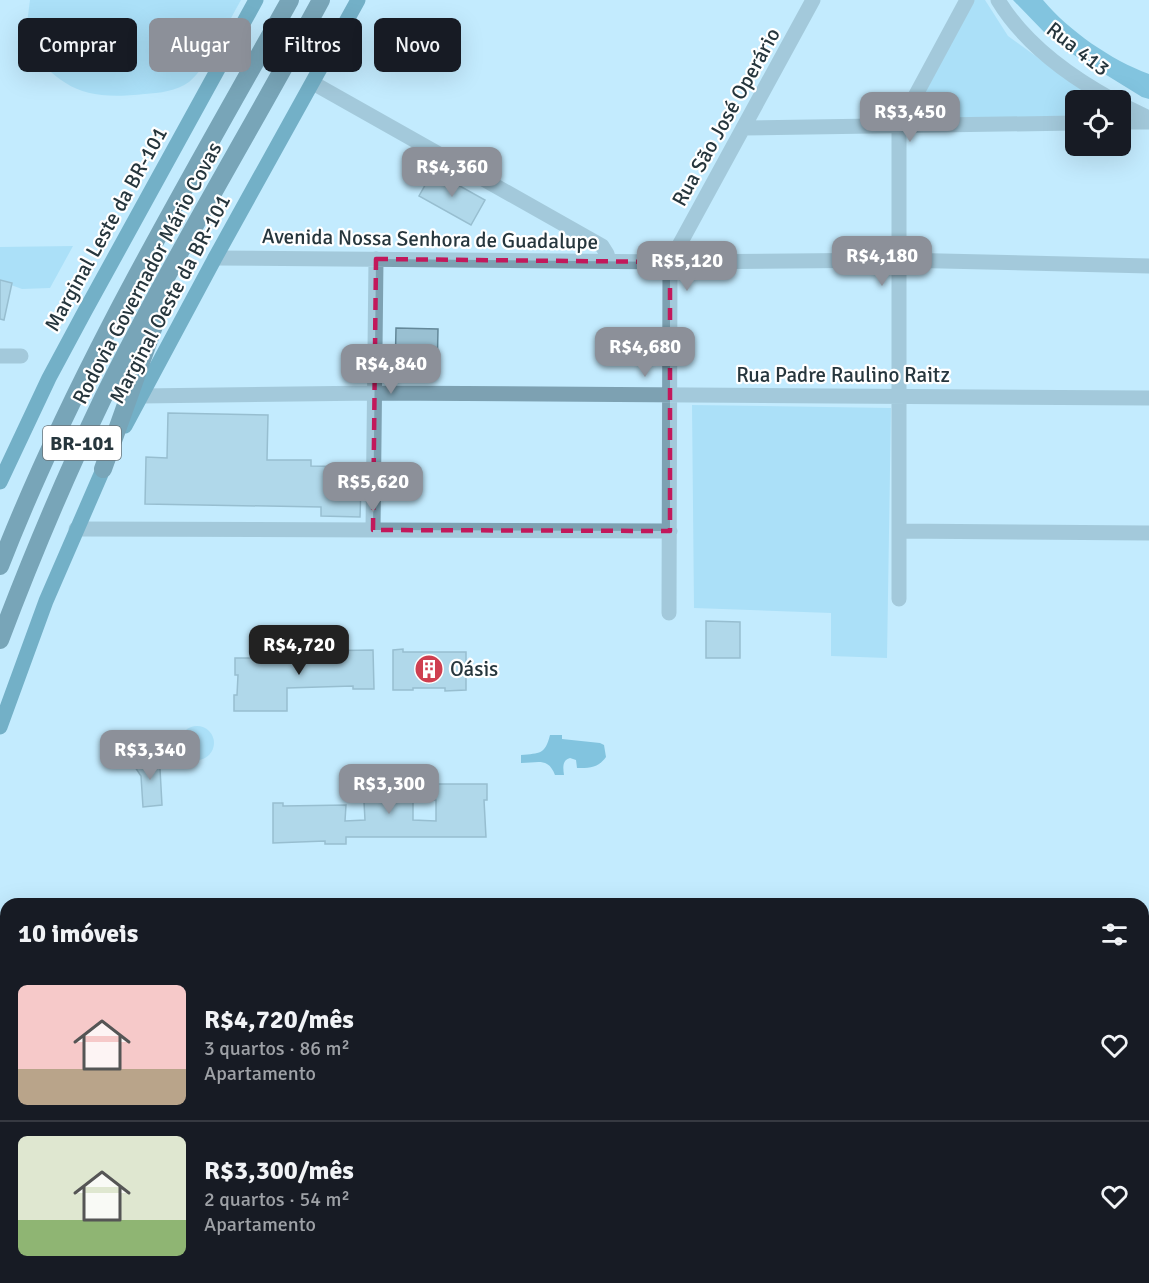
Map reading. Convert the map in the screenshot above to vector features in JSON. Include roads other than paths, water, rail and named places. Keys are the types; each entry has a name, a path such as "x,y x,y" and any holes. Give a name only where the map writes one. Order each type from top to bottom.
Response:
{"highway":[{"name":"Rodovia Governador Mário Covas","path":"0,567 59,430 113,320 290,0"},
{"name":"Rodovia Governador Mário Covas","path":"0,640 33,555 81,446 128,350 321,0"},
{"path":"103,468 180,254"},
{"path":"0,557 11,538"}],"main road":[{"name":"Marginal Leste da BR-101","path":"0,482 49,378 256,0"},
{"name":"Marginal Oeste da BR-101","path":"0,727 46,601 103,468 215,258 358,0"}],"street":[{"name":"Rua São José Operário","path":"669,612 670,262 813,0"},
{"path":"899,598 899,126 967,0"},
{"name":"Rua 413","path":"998,0 1023,32 1044,52 1065,70 1097,90"},
{"path":"313,83 602,246 609,261"},
{"path":"1131,110 1149,120"},
{"path":"1131,121 1149,120"},
{"path":"743,128 1065,123"},
{"name":"Avenida Nossa Senhora de Guadalupe","path":"215,258 670,262 898,260 1149,266"},
{"path":"373,530 376,259"},
{"path":"0,356 21,356"},
{"name":"Rua Padre Raulino Raitz","path":"141,396 375,393 1149,398"},
{"path":"76,530 670,531"},
{"path":"899,531 1149,533"}],"place":[{"name":"Oásis","path":"429,669"}]}
